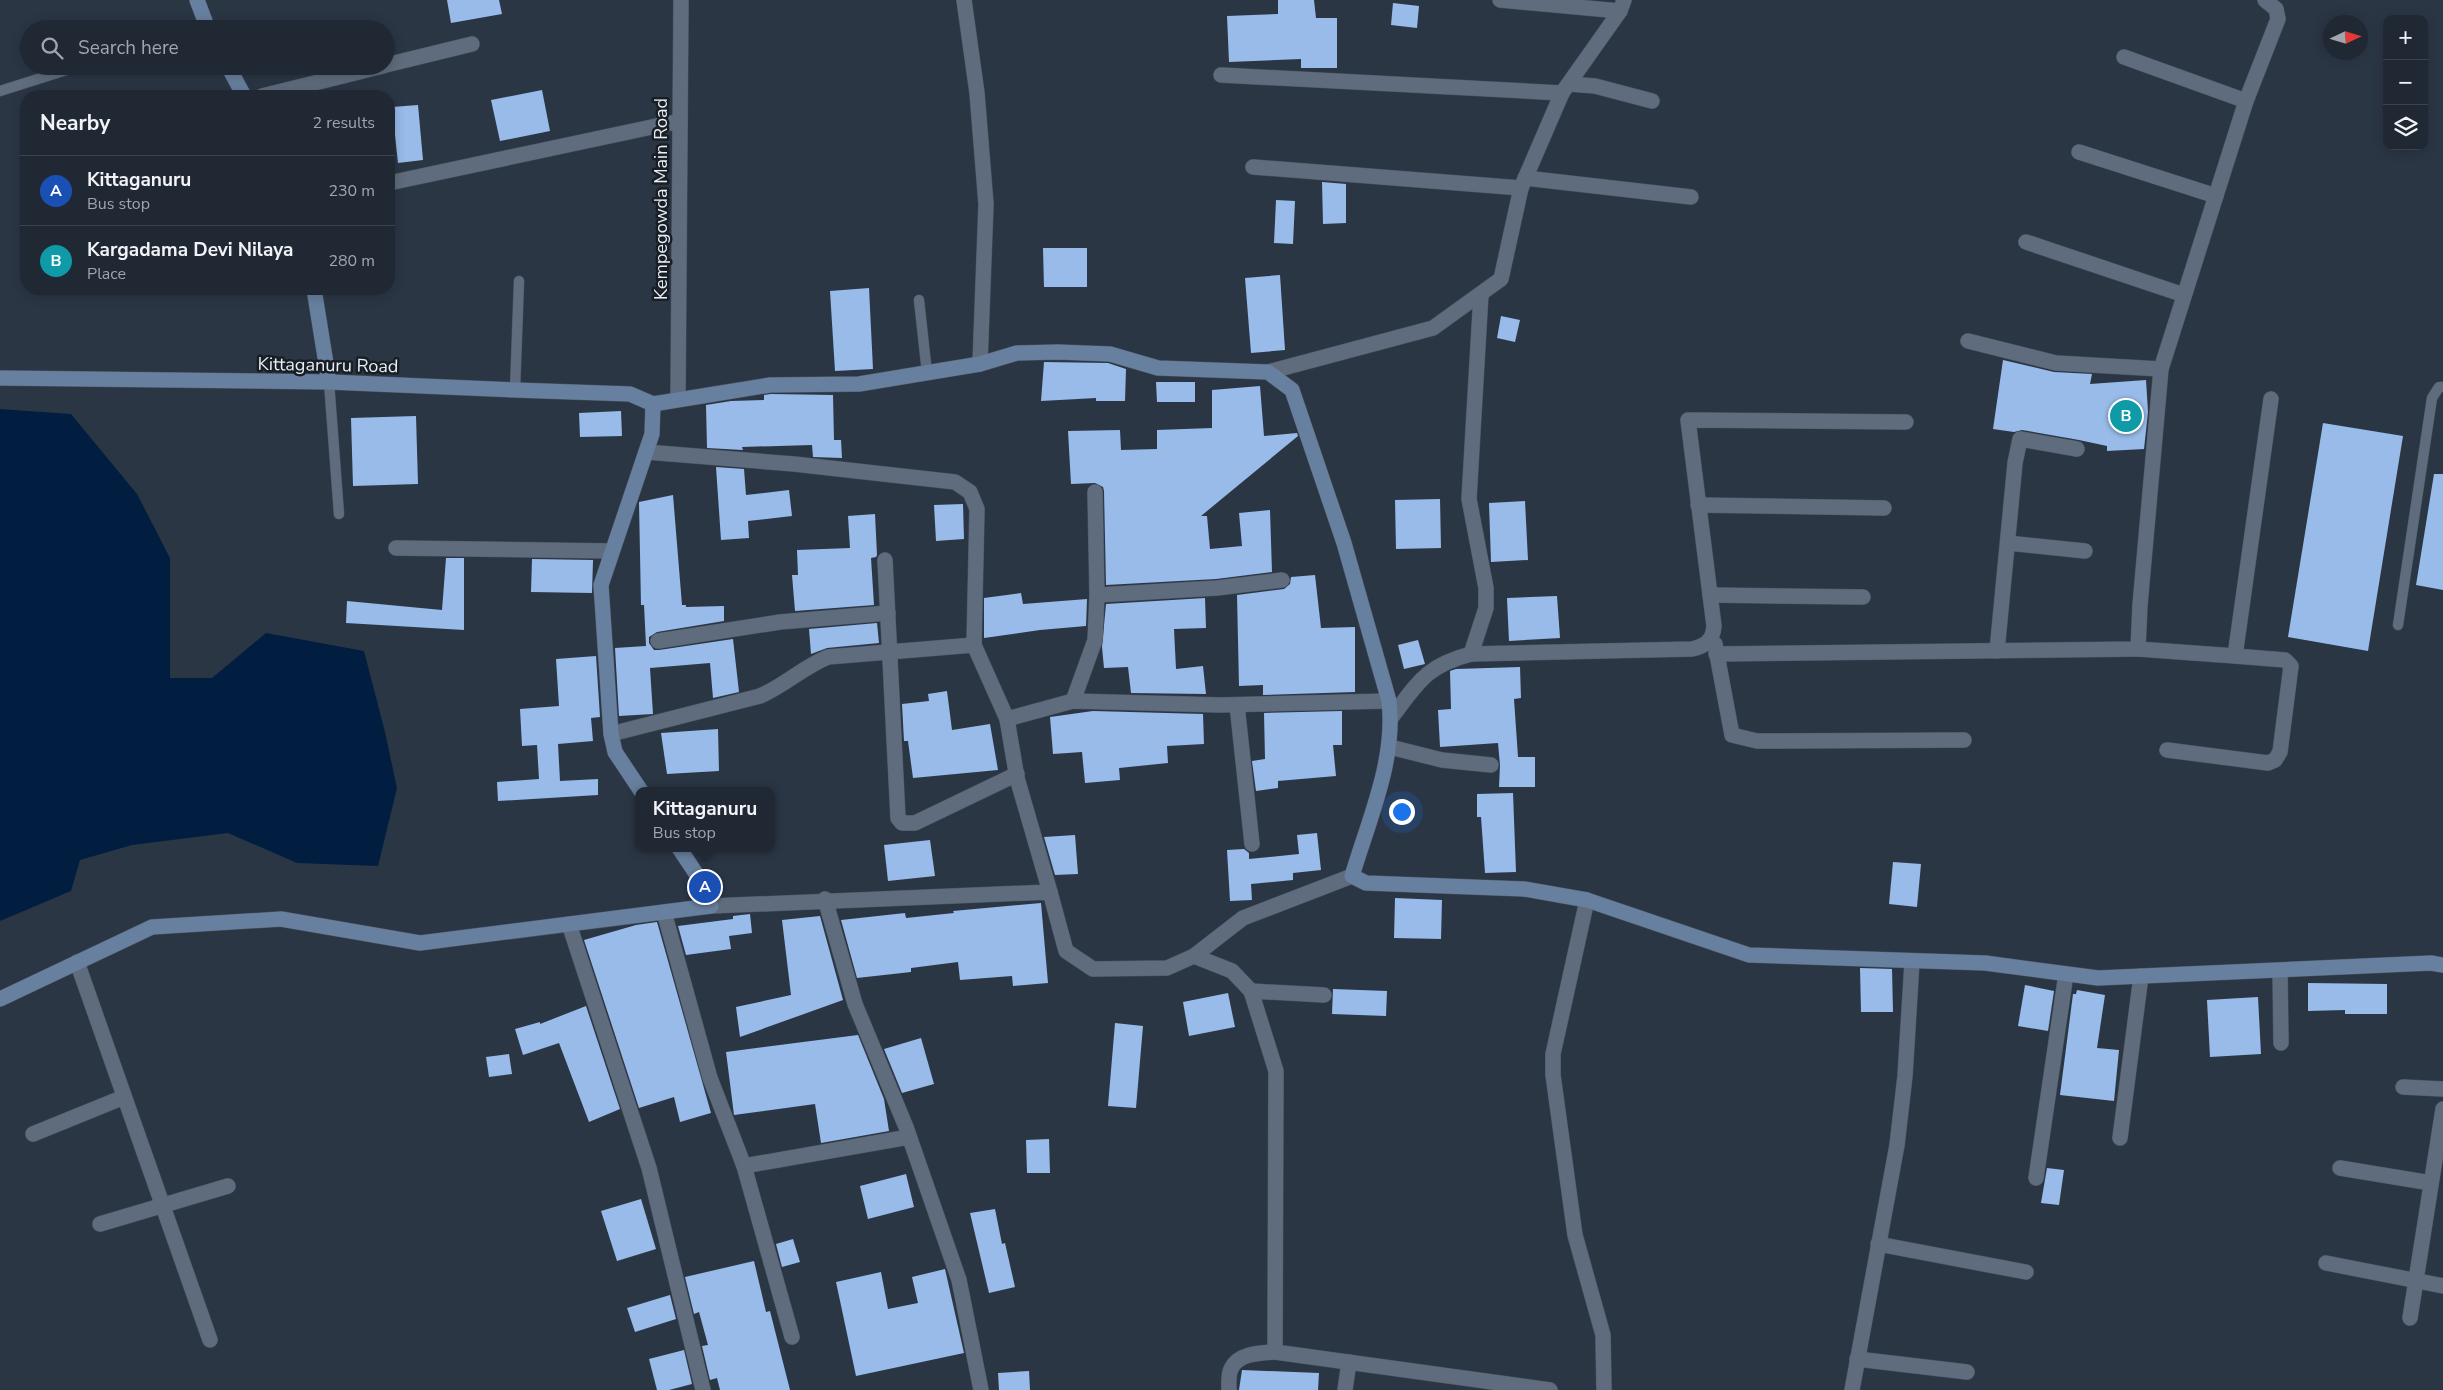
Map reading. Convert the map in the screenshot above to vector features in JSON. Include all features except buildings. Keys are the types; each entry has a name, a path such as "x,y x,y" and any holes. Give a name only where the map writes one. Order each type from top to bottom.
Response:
{"street":[{"path":"197,0 201,20"},
{"name":"Kempegowda Main Road","path":"678,399 681,0"},
{"path":"964,0 977,92 986,204 980,364"},
{"path":"1500,0 1622,5"},
{"path":"2138,649 2140,605 2161,369 2246,101 2278,19 2276,9 2265,0"},
{"path":"638,787 615,752 611,734 601,585 652,434 653,404 770,385 859,384 980,364 1017,353 1110,354 1158,368 1268,372 1433,328 1502,279 1523,183 1565,88 1622,5"},
{"path":"395,63 472,44"},
{"path":"2124,57 2246,101"},
{"path":"233,75 241,90"},
{"path":"286,90 347,75"},
{"path":"1221,75 1565,88 1595,86 1652,101"},
{"path":"395,182 680,121"},
{"path":"2079,152 2216,196"},
{"path":"1254,167 1523,183 1691,196"},
{"path":"2026,242 2184,295"},
{"path":"1471,654 1486,608 1486,588 1469,499 1481,294"},
{"path":"315,295 329,382"},
{"path":"1968,340 2056,363 2161,369"},
{"path":"1268,372 1292,390 1344,543 1389,701 1391,718 1390,747 1352,876"},
{"name":"Kittaganuru Road","path":"0,378 329,382 630,394 653,404"},
{"path":"2235,656 2271,399"},
{"path":"1906,422 1688,420 1716,654 1732,735 1757,741 1964,740"},
{"path":"1997,651 2015,463 2020,439 2077,448"},
{"path":"646,452 794,464 954,482 970,492 977,509 974,645 1007,719 1017,774 1066,951 1093,969 1167,968 1194,956 1243,918 1352,876"},
{"path":"1073,701 1095,640 1097,595 1095,492"},
{"path":"1698,505 1884,508"},
{"path":"2008,543 2085,551"},
{"path":"396,548 612,551"},
{"path":"885,560 897,812 902,823 915,823 1017,774"},
{"path":"1097,595 1217,588 1282,580"},
{"path":"1710,595 1863,597"},
{"path":"658,641 780,622 888,613"},
{"path":"1391,718 1423,676 1448,660 1471,654 1692,648 1701,647 1713,634"},
{"path":"611,734 760,696 774,690 817,661 828,657 974,645"},
{"path":"1716,654 2138,649 2285,660 2291,666 2280,752 2275,760 2268,764 2167,750"},
{"path":"1007,719 1073,701 1237,705 1389,701"},
{"path":"1237,705 1252,844"},
{"path":"1390,747 1442,760 1491,765"},
{"path":"682,852 705,887 711,906"},
{"path":"1352,876 1366,884 1524,889 1587,900 1749,955 1985,963 2098,978 2431,962 2443,964"},
{"path":"0,998 152,927 282,919 420,943 711,906 1050,892"},
{"path":"825,900 856,1004 909,1136 959,1280 981,1390"},
{"path":"1587,900 1553,1054 1553,1075 1575,1235 1604,1336 1604,1390"},
{"path":"664,912 710,1078 744,1166 792,1337"},
{"path":"569,924 649,1168 703,1390"},
{"path":"1194,956 1232,971 1252,991 1276,1071 1275,1352"},
{"path":"77,962 210,1340"},
{"path":"1852,1390 1898,1137 1905,1076 1912,962"},
{"path":"2280,970 2281,1043"},
{"path":"2036,1178 2066,974"},
{"path":"2120,1138 2141,976"},
{"path":"1252,991 1324,995"},
{"path":"2403,1087 2443,1089"},
{"path":"33,1134 124,1097"},
{"path":"2410,1318 2443,1109"},
{"path":"744,1166 909,1136"},
{"path":"2340,1168 2431,1183"},
{"path":"100,1224 162,1204 228,1186"},
{"path":"1878,1244 2026,1272"},
{"path":"2326,1263 2443,1286"},
{"path":"1229,1390 1230,1369 1240,1359 1253,1354 1275,1352 1349,1362 1449,1383 1550,1390"},
{"path":"1857,1359 1967,1372"},
{"path":"1345,1390 1349,1362"}],"lane":[{"path":"0,91 51,75"},
{"path":"515,390 519,281"},
{"path":"919,300 927,373"},
{"path":"329,382 339,514"},
{"path":"2398,625 2432,398 2439,388 2443,387"}],"water":[{"path":"0,409 71,414 137,494 170,558 170,678 212,678 266,633 364,651 397,788 378,866 297,863 228,833 132,845 80,860 71,891 0,921"}],"place":[{"name":"Kargadama Devi Nilaya","path":"2126,416"},
{"name":"Kittaganuru","path":"705,887"}]}
